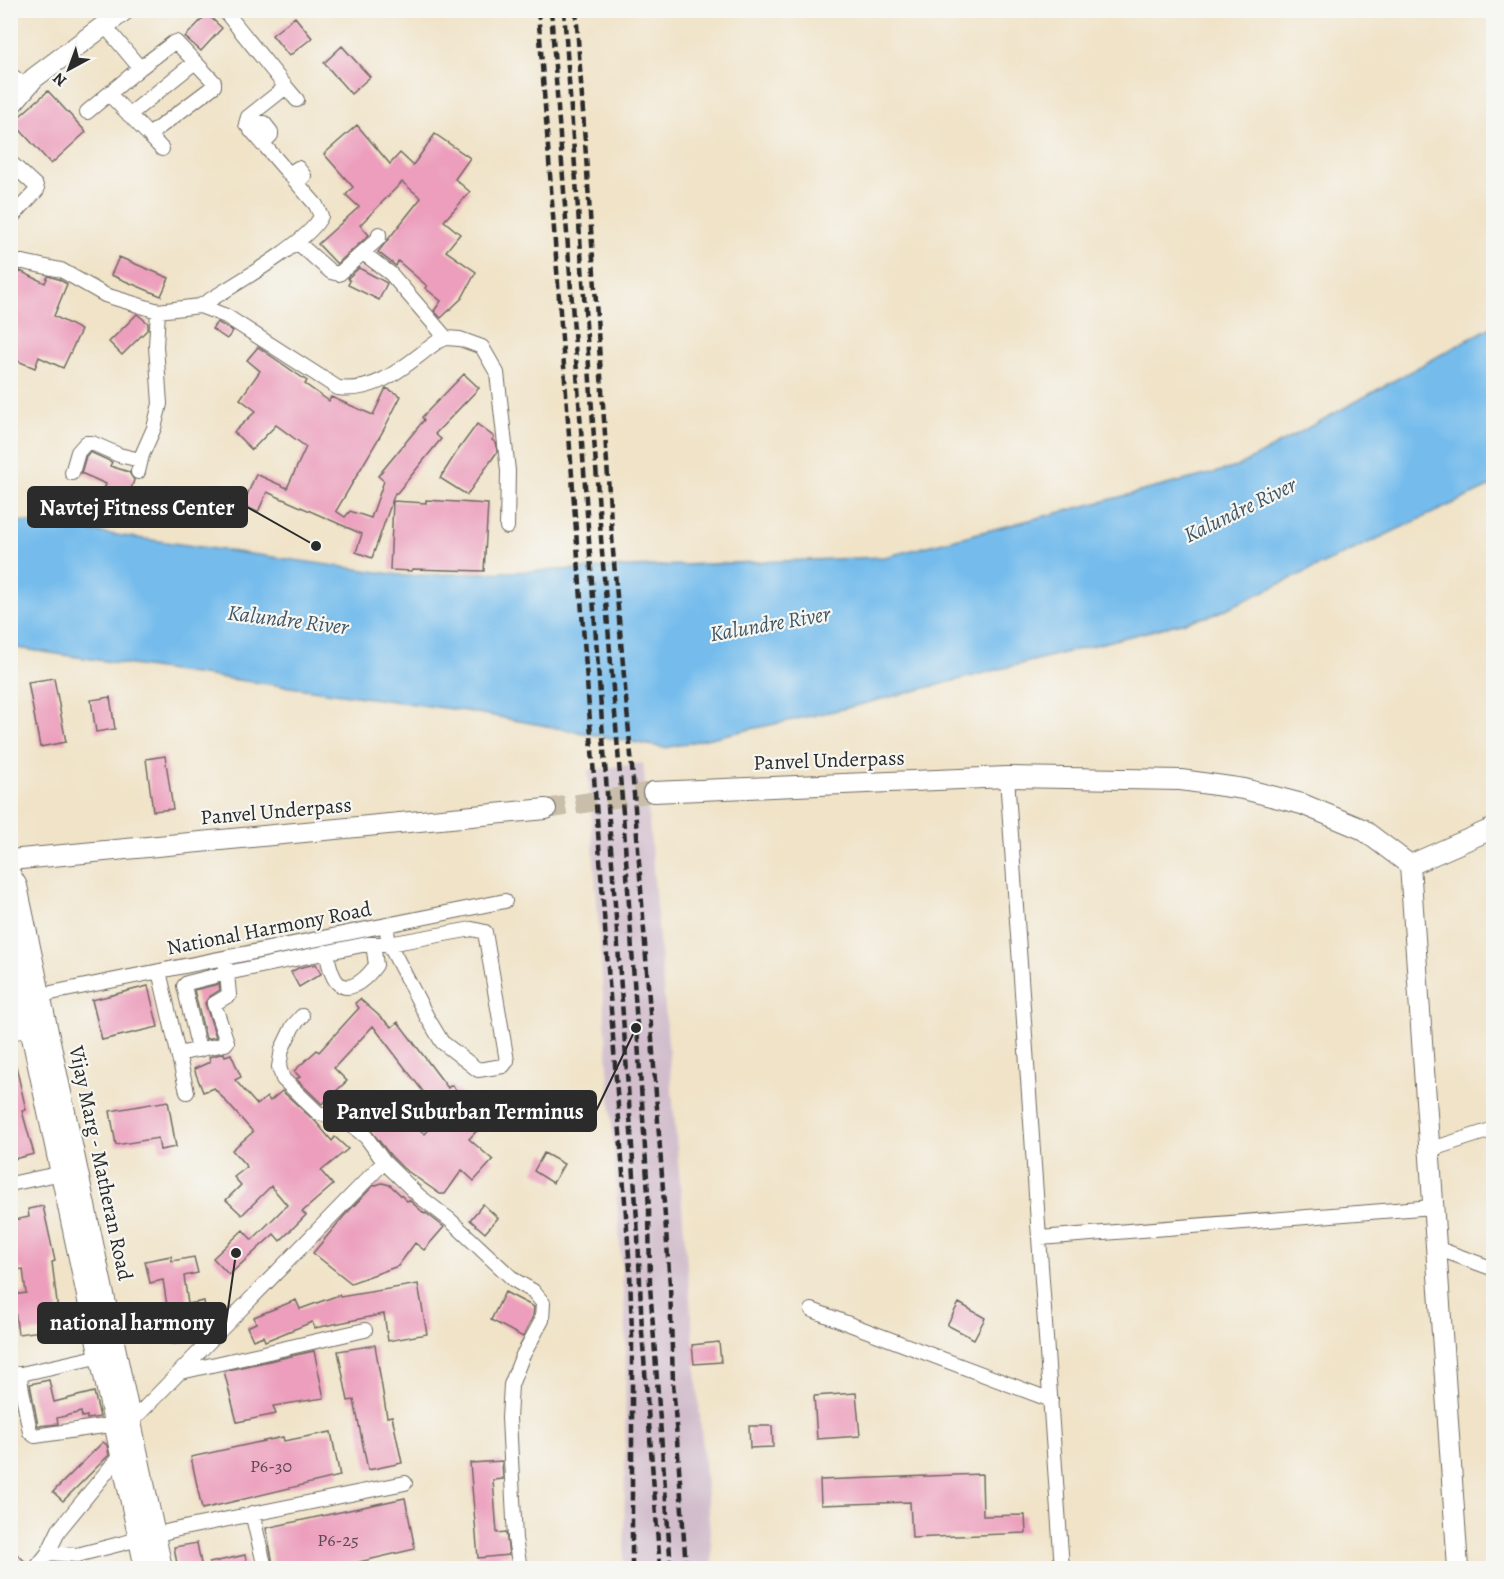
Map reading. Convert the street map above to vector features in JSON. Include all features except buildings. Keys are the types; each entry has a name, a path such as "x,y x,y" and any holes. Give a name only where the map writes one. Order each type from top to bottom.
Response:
{"main road":[{"path":"10,106 34,78 125,10"},
{"name":"Panvel Underpass","path":"653,792 1007,777 1182,780 1244,789 1302,804 1362,829 1410,865"},
{"name":"Panvel Underpass","path":"10,860 546,809"},
{"path":"1458,1569 1410,865 1494,828"},
{"name":"Vijay Marg - Matheran Road","path":"10,874 17,886 41,995 69,1171"},
{"name":"Vijay Marg - Matheran Road","path":"10,934 15,976 69,1171 127,1428 147,1538 145,1569"},
{"name":"Vijay Marg - Matheran Road","path":"98,1306 101,1356 127,1428 120,1455 147,1538 162,1569"}],"street":[{"path":"224,10 297,100"},
{"path":"105,26 140,68"},
{"path":"87,112 140,68 176,42 214,82 214,86 149,135"},
{"path":"129,115 195,62"},
{"path":"10,74 27,87"},
{"path":"10,262 23,262 61,270 105,294 158,311 200,306 298,243 318,224 321,216 316,205 246,124 248,117 286,87"},
{"path":"109,94 162,149"},
{"path":"10,162 36,186 36,190 10,219"},
{"path":"298,243 331,272 339,274 379,238 379,234"},
{"path":"363,253 391,274 446,338"},
{"path":"200,306 226,316 338,388 354,390 382,382 437,342 446,338 460,339 482,347 497,373 508,471 507,527"},
{"path":"72,474 78,452 86,443 92,443 139,466 154,428 160,404 156,346 158,311"},
{"path":"1007,777 1062,1569"},
{"name":"National Harmony Road","path":"41,995 505,901"},
{"path":"468,909 472,929"},
{"path":"199,1050 184,986 187,983 326,952 373,944 389,944 472,929 485,932 507,1061 503,1066 478,1070 442,1042 389,944 386,925"},
{"path":"326,952 333,975 339,984 344,986 359,984 376,965 373,944"},
{"path":"178,1054 227,1042 214,1004 229,994 224,958"},
{"path":"159,971 187,1092"},
{"path":"302,1016 293,1026 282,1049 279,1067 283,1079 318,1113 348,1122 366,1137 384,1162 419,1196 450,1220 514,1280 533,1292 543,1304 542,1320 522,1357 511,1385 509,1418 515,1539 520,1569"},
{"path":"10,1033 31,1029"},
{"path":"1430,1150 1494,1129"},
{"path":"101,1356 15,1375 30,1432 35,1436 127,1428 384,1162"},
{"path":"10,1184 69,1171"},
{"path":"1040,1238 1433,1207"},
{"path":"1436,1248 1494,1269"},
{"path":"812,1310 1051,1400"},
{"path":"181,1372 365,1330"},
{"path":"36,1569 48,1553 59,1530 120,1455"},
{"path":"48,1553 77,1555 174,1530 405,1483"},
{"path":"252,1513 264,1569"}],"shaded area":[{"path":"643,763 713,1568 624,1568 626,1333 588,770"}],"water":[{"name":"Kalundre River","path":"1493,326 1493,485 1213,615 847,708 665,748 466,711 11,647 11,520 406,576 885,557 1237,467"}],"tunnel":[{"path":"546,809 653,792"}],"railway":[{"path":"538,10 630,1270 632,1568"},
{"path":"551,10 660,1568"},
{"path":"564,10 602,552 623,813 649,1209 650,1286 671,1568"},
{"path":"576,10 613,551 632,767 670,1285 673,1382 686,1568"}],"place":[{"name":"Navtej Fitness Center","path":"316,546"},
{"name":"Panvel Suburban Terminus","path":"636,1028"},
{"name":"national harmony","path":"236,1253"}]}
